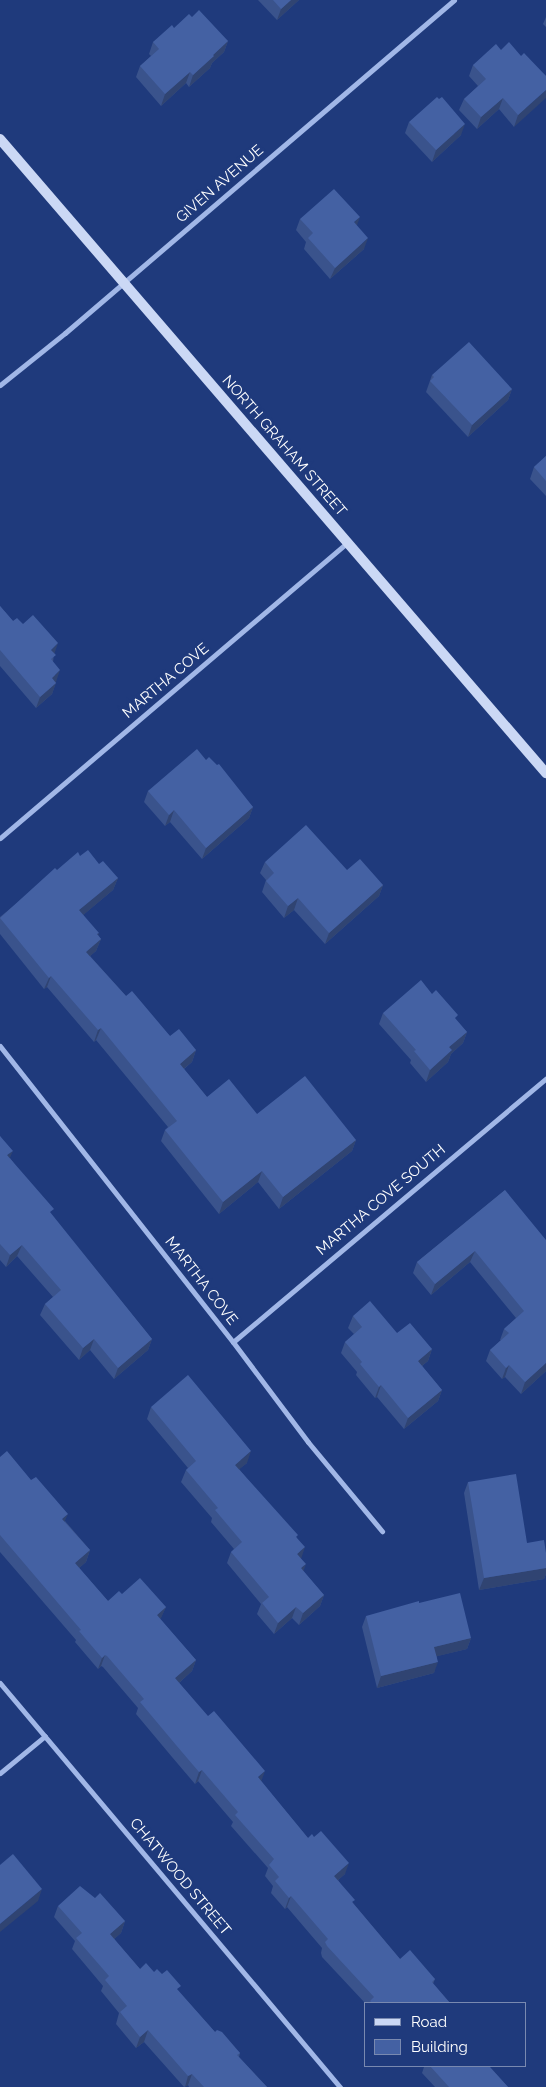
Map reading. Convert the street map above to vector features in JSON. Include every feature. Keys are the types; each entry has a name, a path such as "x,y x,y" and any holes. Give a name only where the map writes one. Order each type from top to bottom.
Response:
{"main road":[{"name":"NORTH GRAHAM STREET","path":"0,138 546,773"}],"street":[{"name":"GIVEN AVENUE","path":"0,385 65,333 454,0"},
{"name":"MARTHA COVE","path":"0,838 348,542"},
{"name":"MARTHA COVE","path":"0,1046 233,1342 308,1442 382,1532"},
{"name":"MARTHA COVE SOUTH","path":"233,1342 546,1078"},
{"name":"CHATWOOD STREET","path":"0,1683 340,2087"},
{"path":"0,1773 44,1736"}],"building":[{"path":"273,0 291,0 281,9"},
{"path":"199,10 228,41 193,75 190,72 165,94 140,66 159,49 153,42 172,25 174,28 189,14 192,17"},
{"path":"509,42 521,56 524,53 546,76 546,90 518,115 503,98 481,117 464,99 486,79 473,65 496,44 501,50"},
{"path":"437,97 439,99 442,97 465,124 436,150 409,122"},
{"path":"334,189 360,217 354,222 368,238 335,268 308,238 313,233 300,219"},
{"path":"469,342 512,389 472,425 430,381 434,377 432,375"},
{"path":"546,456 546,481 534,467"},
{"path":"0,606 13,621 17,618 23,624 33,615 58,643 51,650 56,655 51,659 60,670 52,678 56,683 40,697 0,650"},
{"path":"197,749 206,760 209,757 217,765 219,764 253,807 206,848 174,810 169,815 148,791"},
{"path":"306,825 347,870 360,859 383,885 329,933 298,898 288,906 266,881 274,873 265,862"},
{"path":"88,850 99,864 103,861 118,878 79,910 99,933 97,934 101,939 86,952 126,996 132,991 170,1036 179,1029 196,1050 180,1064 207,1097 229,1079 257,1114 305,1076 356,1140 283,1197 262,1171 223,1202 165,1130 177,1121 101,1028 98,1030 51,976 49,978 0,918 55,868 57,870 78,852 80,856"},
{"path":"421,980 432,994 436,990 458,1015 455,1018 467,1032 449,1047 452,1050 430,1070 414,1051 416,1050 383,1013"},
{"path":"0,1136 13,1151 7,1155 54,1209 50,1212 152,1339 118,1368 94,1339 83,1348 45,1304 61,1290 22,1245 10,1255 0,1244"},
{"path":"505,1190 546,1240 546,1363 525,1382 509,1365 506,1368 490,1350 509,1333 504,1329 524,1311 475,1251 435,1284 417,1262"},
{"path":"370,1301 397,1333 410,1323 432,1349 418,1361 442,1390 408,1418 381,1385 379,1387 360,1364 362,1362 345,1342 362,1327 353,1316"},
{"path":"188,1375 251,1451 235,1465 298,1535 296,1537 305,1547 297,1554 306,1564 301,1568 324,1595 303,1613 296,1607 278,1623 262,1603 269,1597 231,1552 242,1542 215,1510 218,1508 186,1470 196,1461 151,1407"},
{"path":"7,1451 31,1480 36,1477 68,1514 62,1519 90,1550 75,1563 108,1601 119,1591 122,1594 140,1578 166,1607 157,1615 196,1660 175,1678 208,1716 214,1711 265,1771 258,1777 308,1838 312,1834 314,1837 321,1831 349,1863 334,1876 355,1900 352,1902 400,1959 410,1950 435,1979 432,1982 449,2002 370,2001 374,1997 327,1946 325,1942 328,1939 291,1896 289,1898 275,1881 279,1877 269,1865 274,1859 235,1815 238,1812 202,1770 199,1772 140,1702 144,1699 107,1656 105,1655 102,1658 79,1631 81,1630 0,1535 0,1457"},
{"path":"516,1474 527,1543 544,1540 546,1568 484,1578 468,1482"},
{"path":"460,1593 471,1638 434,1647 438,1662 381,1676 366,1616 419,1601 419,1603"},
{"path":"13,1854 42,1889 0,1924 0,1865"},
{"path":"80,1886 95,1898 100,1893 125,1921 110,1934 140,1969 146,1963 154,1972 157,1969 162,1974 167,1970 181,1986 177,1989 215,2032 217,2030 222,2032 240,2053 237,2055 267,2087 204,2087 192,2074 188,2076 148,2030 140,2037 120,2012 127,2006 105,1980 109,1976 76,1938 82,1933 58,1906"},
{"path":"431,2067 490,2067 508,2087 449,2087"}]}
